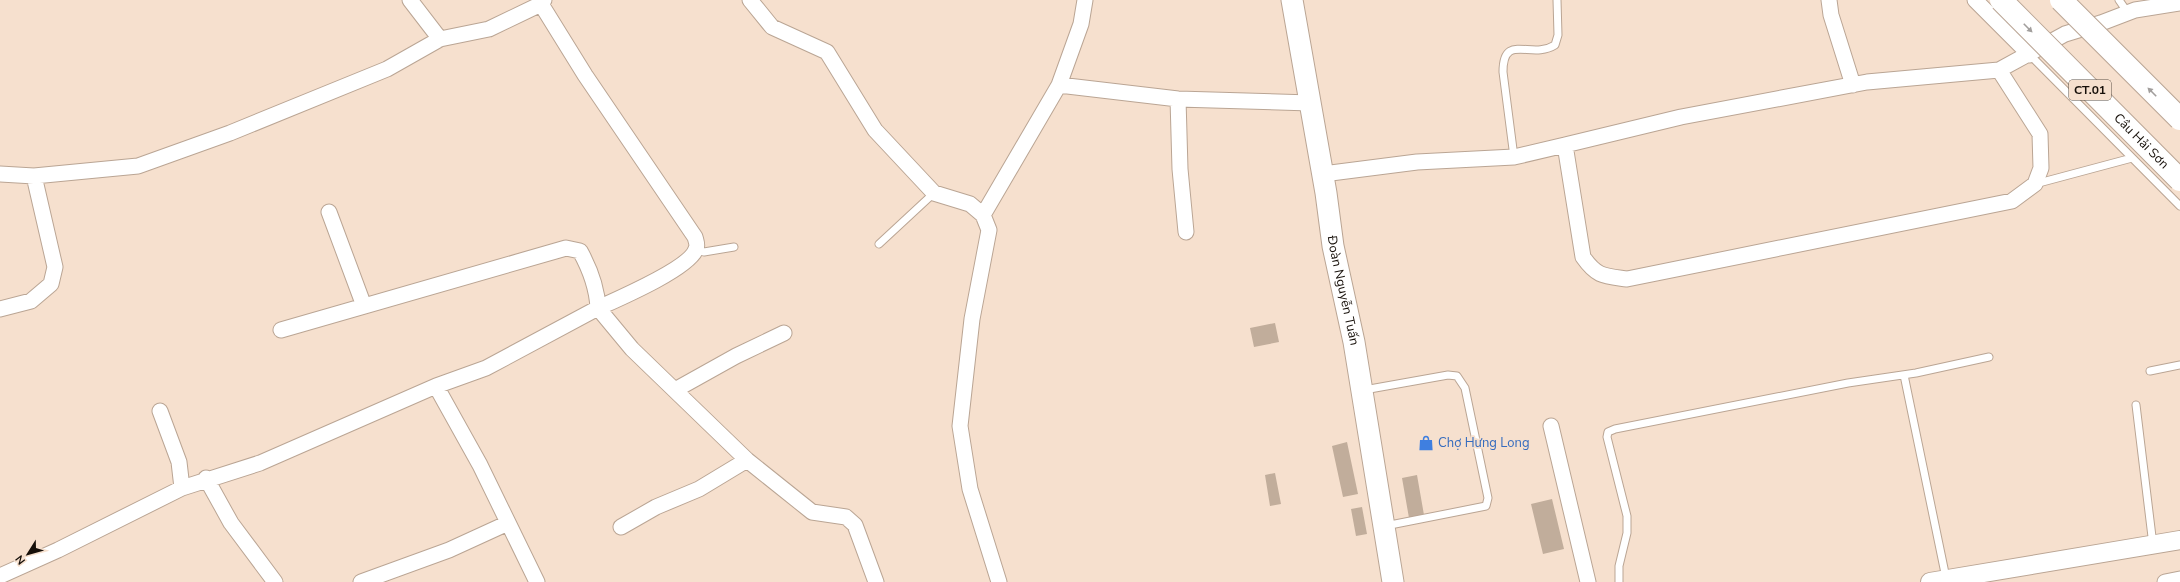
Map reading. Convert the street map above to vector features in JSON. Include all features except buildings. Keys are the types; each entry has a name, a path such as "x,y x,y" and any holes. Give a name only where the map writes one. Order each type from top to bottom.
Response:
{"highway":[{"name":"Cầu Hải Sơn","path":"2001,0 2180,180"},
{"path":"2061,0 2180,119"}],"main road":[{"name":"Đoàn Nguyễn Tuấn","path":"1292,0 1323,174 1333,246 1362,390 1393,582"}],"street":[{"path":"410,0 440,38"},
{"path":"750,0 772,27 827,52 875,130 934,194 970,204 983,215 989,230 972,319 960,426 970,489 999,582"},
{"path":"983,215 1058,85 1081,24 1085,0"},
{"path":"1828,0 1853,85"},
{"path":"1975,0 2030,55"},
{"path":"0,174 34,176 138,166 230,132 387,69 440,38 489,30 542,2 585,75 695,237 696,250 679,266 486,368 436,386 260,463 206,478 182,488 58,550 0,576"},
{"path":"1323,174 1417,162 1514,157 1681,117 1853,85 1999,70 2030,55 2065,34 2135,10 2180,2"},
{"path":"1565,145 1583,257 1593,271 1607,276 1627,279 2012,201 2035,184 2041,168 2040,134 1999,70"},
{"path":"1058,85 1178,99 1311,103"},
{"path":"1178,99 1180,169 1186,232"},
{"path":"0,309 31,301 51,284 55,267 34,176"},
{"path":"329,212 364,306"},
{"path":"281,330 566,248 580,251 588,264 598,295 598,308 632,349 747,460 812,512 846,517 851,520 855,525 876,582"},
{"path":"675,390 736,356 784,333"},
{"path":"436,386 480,465 538,582"},
{"path":"160,411 179,462 182,488"},
{"path":"1551,426 1588,582"},
{"path":"621,527 656,507 681,498 699,489 747,460"},
{"path":"206,478 231,523 275,582"},
{"path":"361,582 449,550 508,523"},
{"path":"1938,581 1990,579 2180,540"},
{"path":"2165,582 2180,579"}],"lane":[{"path":"1514,157 1503,72 1503,59 1506,53 1514,49 1533,51 1548,50 1555,45 1558,35 1557,0"},
{"path":"2119,0 2128,13"},
{"path":"2030,55 2180,206"},
{"path":"2035,184 2132,158"},
{"path":"879,244 934,194"},
{"path":"696,250 704,252 734,247"},
{"path":"1619,582 1619,566 1627,533 1627,516 1607,437 1608,432 1615,429 1766,399 1904,375 1989,357"},
{"path":"2150,371 2180,365"},
{"path":"1362,390 1448,375 1457,376 1465,388 1488,498 1486,506 1385,526"},
{"path":"1904,375 1938,581"},
{"path":"2136,405 2153,545"}],"place":[{"name":"Chợ Hưng Long","path":"1426,443"}]}
